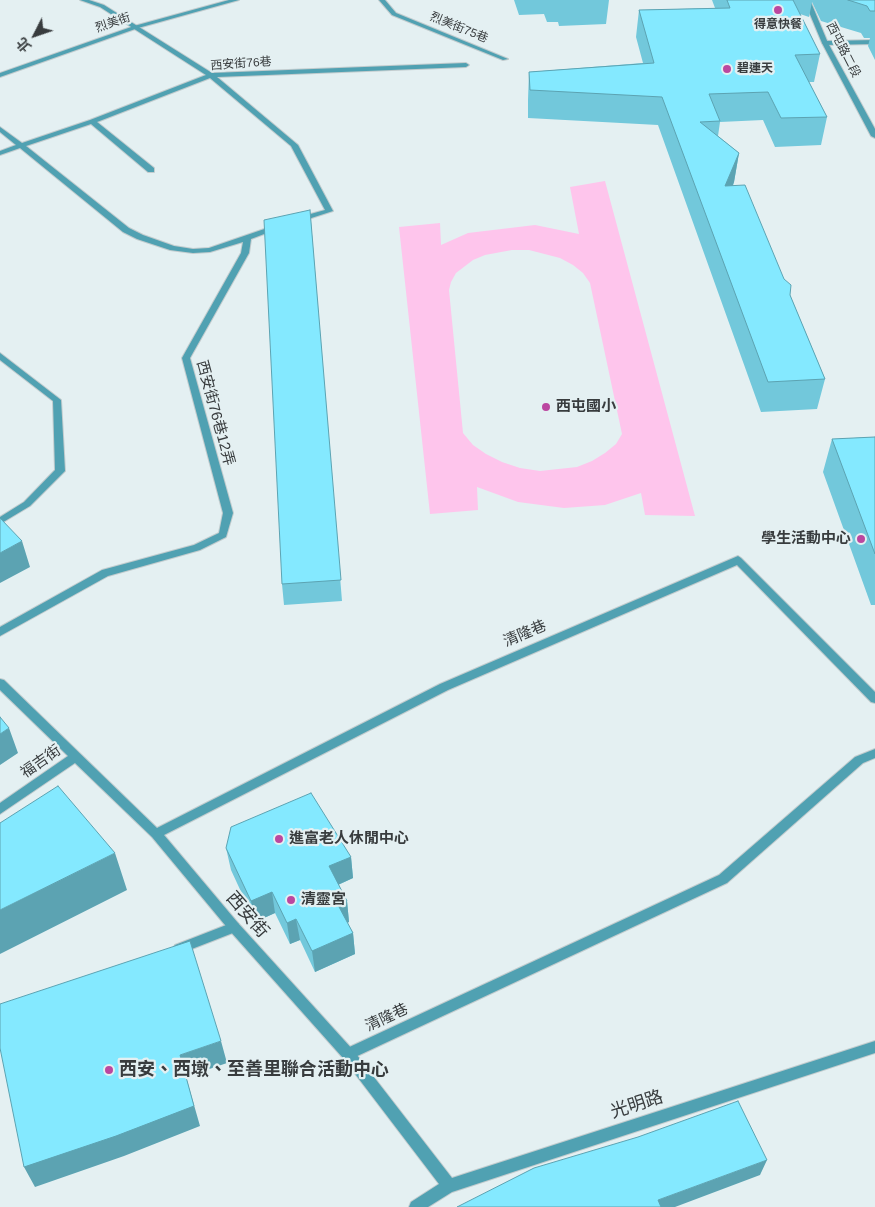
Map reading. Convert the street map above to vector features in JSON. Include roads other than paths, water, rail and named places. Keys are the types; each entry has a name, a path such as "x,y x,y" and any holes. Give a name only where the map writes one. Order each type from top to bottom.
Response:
{"street":[{"path":"83,0 102,6 211,75 294,145 329,211 292,222"},
{"name":"烈美街","path":"0,74 136,26 236,0"},
{"name":"烈美街75巷","path":"382,0 394,14 505,59"},
{"name":"西屯路二段","path":"807,0 825,43 875,136"},
{"path":"825,43 875,42"},
{"name":"西安街76巷","path":"0,154 211,75 466,65"},
{"path":"92,121 151,170"},
{"path":"0,128 126,230 140,237 173,248 193,251 210,250 283,226"},
{"name":"西安街76巷12弄","path":"0,632 105,573 197,548 223,535 228,514 186,358 245,253 247,237"},
{"path":"0,356 57,400 60,471 27,504 0,521"},
{"name":"清隆巷","path":"156,834 444,687 738,560 875,699"},
{"name":"西安街","path":"0,683 156,834 234,927 348,1054 449,1186"},
{"name":"清隆巷","path":"348,1054 723,879 859,760 875,753"},
{"name":"福吉街","path":"0,809 75,757"},
{"path":"171,952 234,927"},
{"name":"光明路","path":"416,1207 449,1186 875,1047"}],"place":[{"name":"得意快餐","path":"778,10"},
{"name":"碧連天","path":"727,69"},
{"name":"西屯國小","path":"546,407"},
{"name":"學生活動中心","path":"861,539"},
{"name":"進富老人休閒中心","path":"279,839"},
{"name":"清靈宮","path":"291,900"},
{"name":"西安、西墩、至善里聯合活動中心","path":"109,1070"}]}
